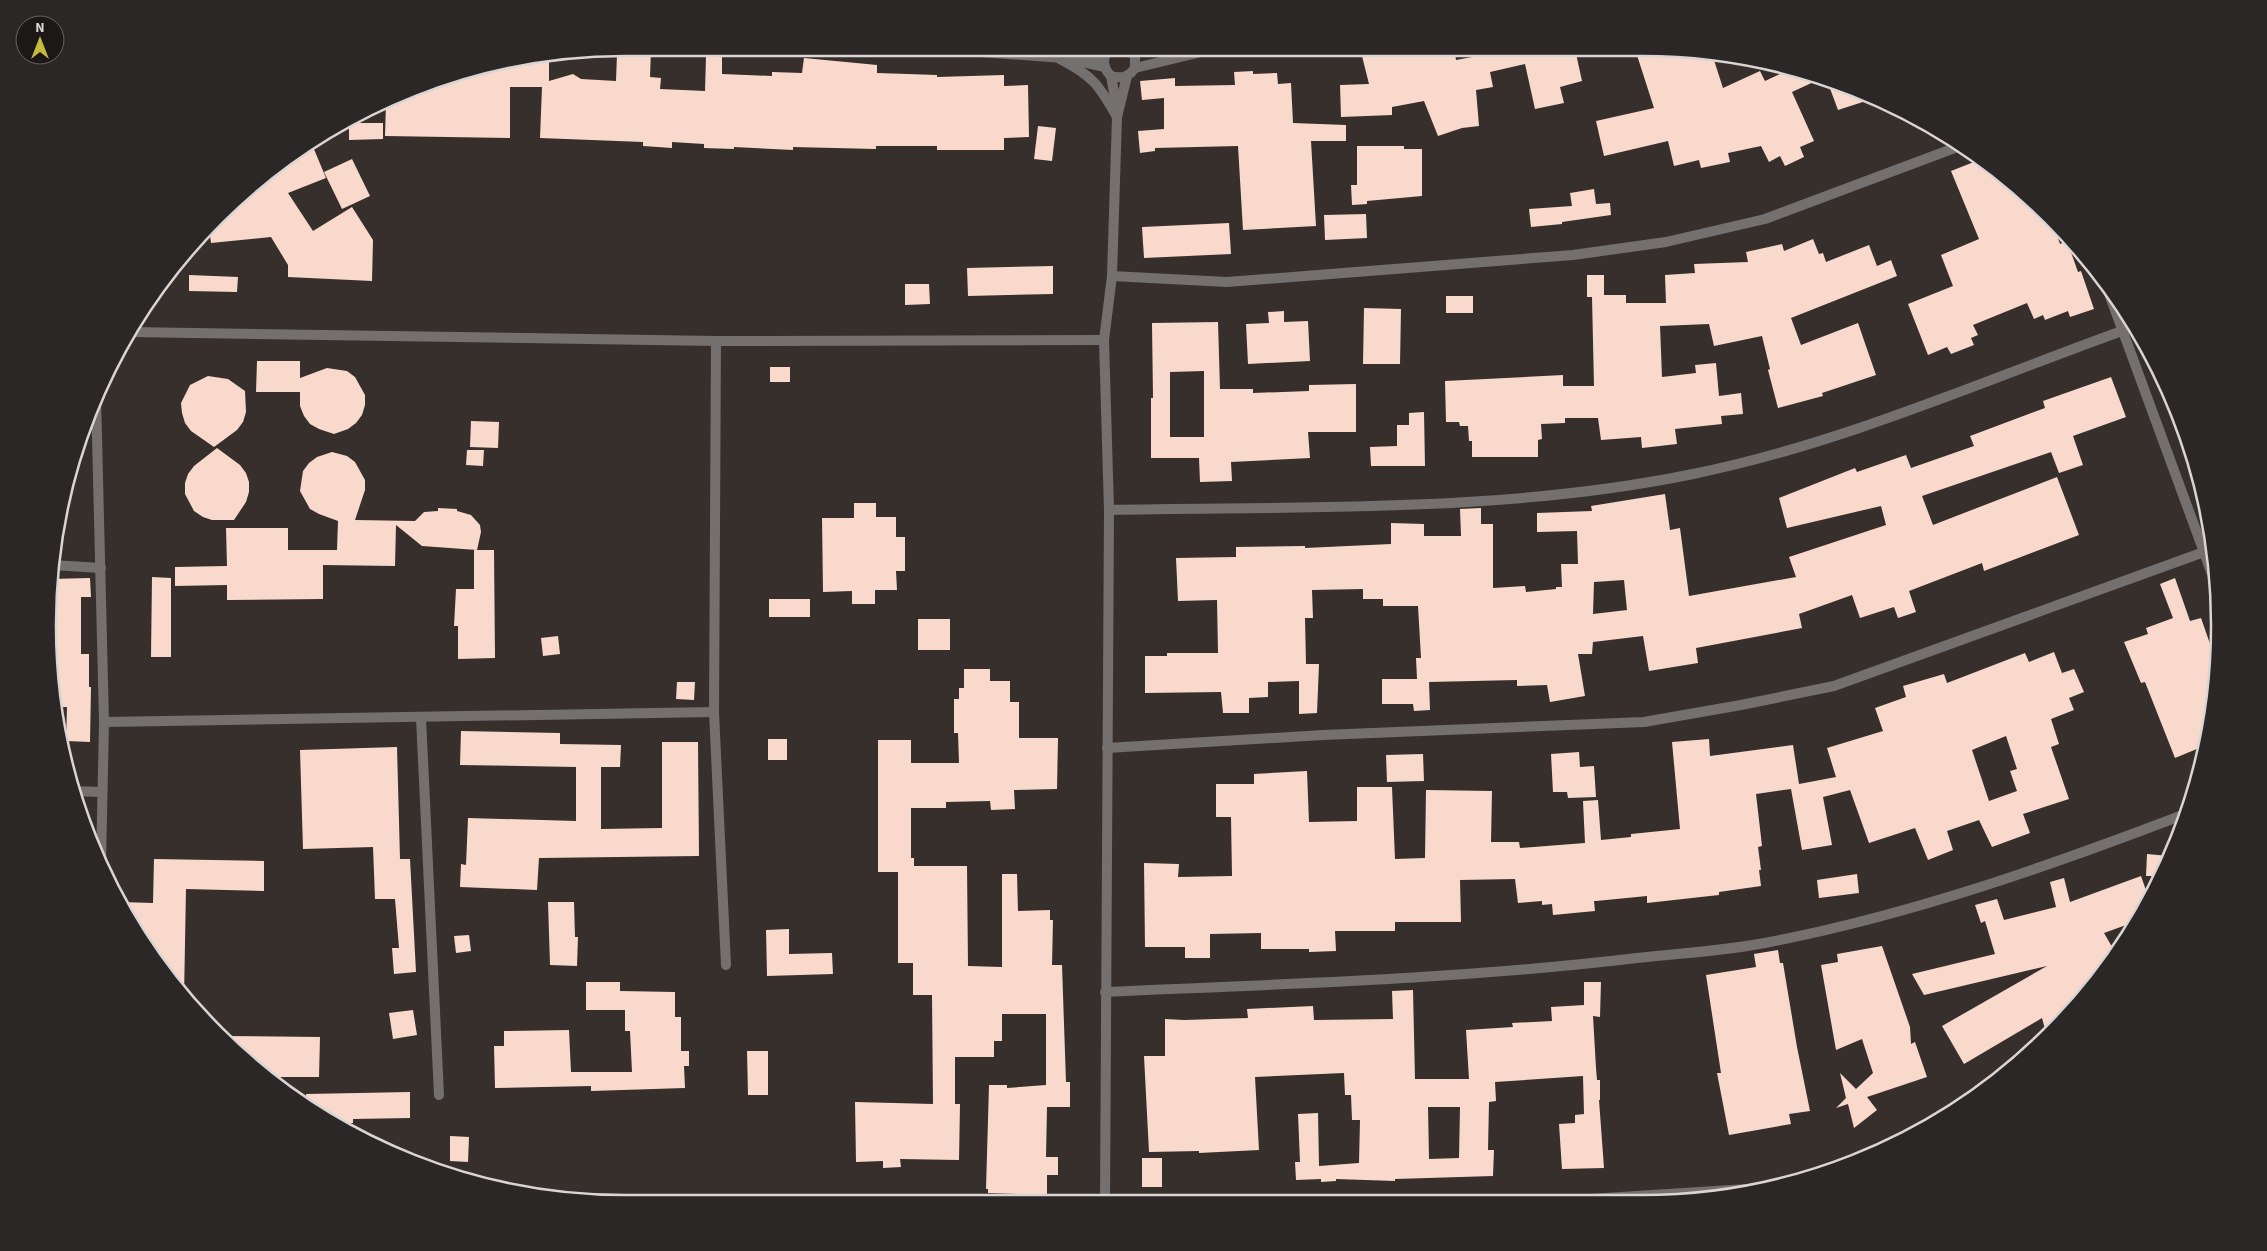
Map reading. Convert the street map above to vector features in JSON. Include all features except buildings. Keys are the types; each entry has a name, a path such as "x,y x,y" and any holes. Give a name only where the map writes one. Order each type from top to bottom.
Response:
{"street":[{"path":"1034,56 1061,58 1105,67 1111,76 1118,115"},
{"path":"1061,58 1077,56"},
{"path":"1105,67 1107,56"},
{"path":"1105,1195 1109,510 1104,340 1112,276 1118,115 1128,76 1135,68 1180,56"},
{"path":"1135,68 1135,57 1166,59"},
{"path":"1061,58 1083,71 1097,83 1118,115"},
{"path":"1111,76 1122,78 1128,76"},
{"path":"1112,276 1227,282 1573,255 1666,242 1765,219 1953,149"},
{"path":"2114,307 2207,560"},
{"path":"1109,510 1439,504 1576,494 1693,474 1804,447 1917,408 2127,329"},
{"path":"138,332 716,341 1104,340"},
{"path":"716,341 714,712 726,965"},
{"path":"96,417 104,722 101,844"},
{"path":"1108,748 1323,735 1644,722 1741,705 1834,686 2204,552"},
{"path":"59,565 100,568"},
{"path":"104,722 714,712"},
{"path":"422,718 439,1095"},
{"path":"81,791 102,792"},
{"path":"1105,992 1474,975 1768,943 1896,913 2066,860 2178,816"},
{"path":"1660,1194 1694,1192"}]}
